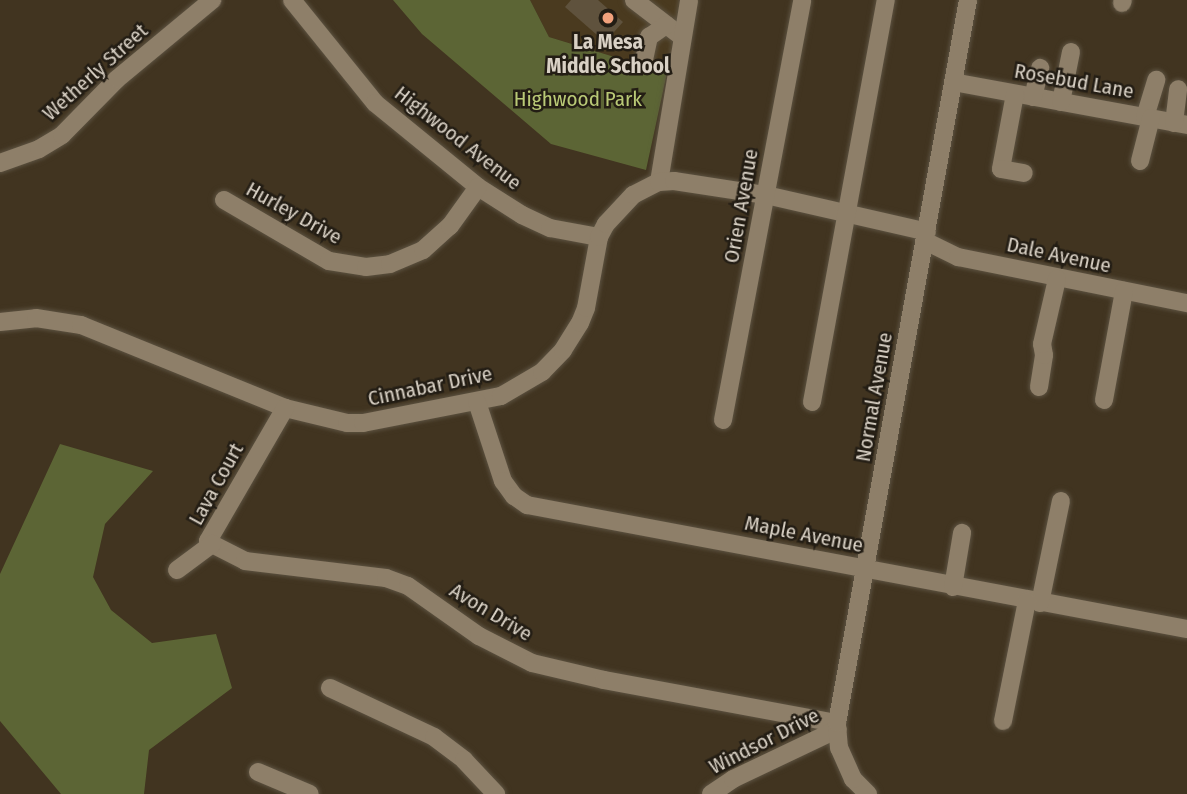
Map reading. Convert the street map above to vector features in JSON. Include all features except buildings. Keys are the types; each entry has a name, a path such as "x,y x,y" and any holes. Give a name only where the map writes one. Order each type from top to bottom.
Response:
{"street":[{"name":"Wetherly Street","path":"0,163 39,149 62,135 117,79 212,0"},
{"name":"Highwood Avenue","path":"292,0 375,103 478,187 522,215 550,228 599,237"},
{"path":"634,0 682,37"},
{"path":"689,0 659,182 674,181 766,195 847,213 926,236"},
{"name":"Orien Avenue","path":"723,420 802,0"},
{"path":"812,402 886,0"},
{"name":"Normal Avenue","path":"868,794 853,779 839,748 838,726 968,0"},
{"path":"644,60 649,37 666,25"},
{"path":"1061,102 1071,52"},
{"path":"1024,173 1001,169 1024,95 1040,68"},
{"path":"1140,161 1156,79"},
{"name":"Rosebud Lane","path":"953,82 1180,124"},
{"path":"1178,89 1180,124"},
{"name":"Cinnabar Drive","path":"0,322 36,318 81,325 285,408 347,423 363,423 477,402 501,396 529,381 564,350 586,309 599,237 623,203 659,182"},
{"name":"Hurley Drive","path":"224,200 329,261 366,267 390,264 423,250 450,226 478,187"},
{"name":"Dale Avenue","path":"926,236 958,257 1187,303"},
{"path":"1039,387 1044,355 1042,344 1057,279"},
{"path":"1104,400 1124,291"},
{"name":"Maple Avenue","path":"477,402 503,481 514,496 527,505 1187,629"},
{"name":"Lava Court","path":"177,570 212,544 208,541 285,408"},
{"path":"1003,721 1062,501"},
{"path":"953,587 962,533"},
{"name":"Avon Drive","path":"212,544 245,561 386,578 408,586 478,636 532,663 604,680 838,726"},
{"path":"330,688 434,737 464,760 496,794"},
{"name":"Windsor Drive","path":"711,794 733,779 838,726"},
{"path":"258,772 310,794"}],"shaded area":[{"name":"La Mesa Middle School","path":"530,0 680,0 667,73 549,37"}],"green space":[{"name":"Highwood Park","path":"393,0 530,0 549,37 667,73 646,170 551,144 422,34"},
{"path":"60,444 153,471 105,524 93,577 111,610 152,643 216,634 232,688 149,750 144,794 61,794 0,721 0,574"}],"place":[{"name":"La Mesa Middle School","path":"608,18"}]}
